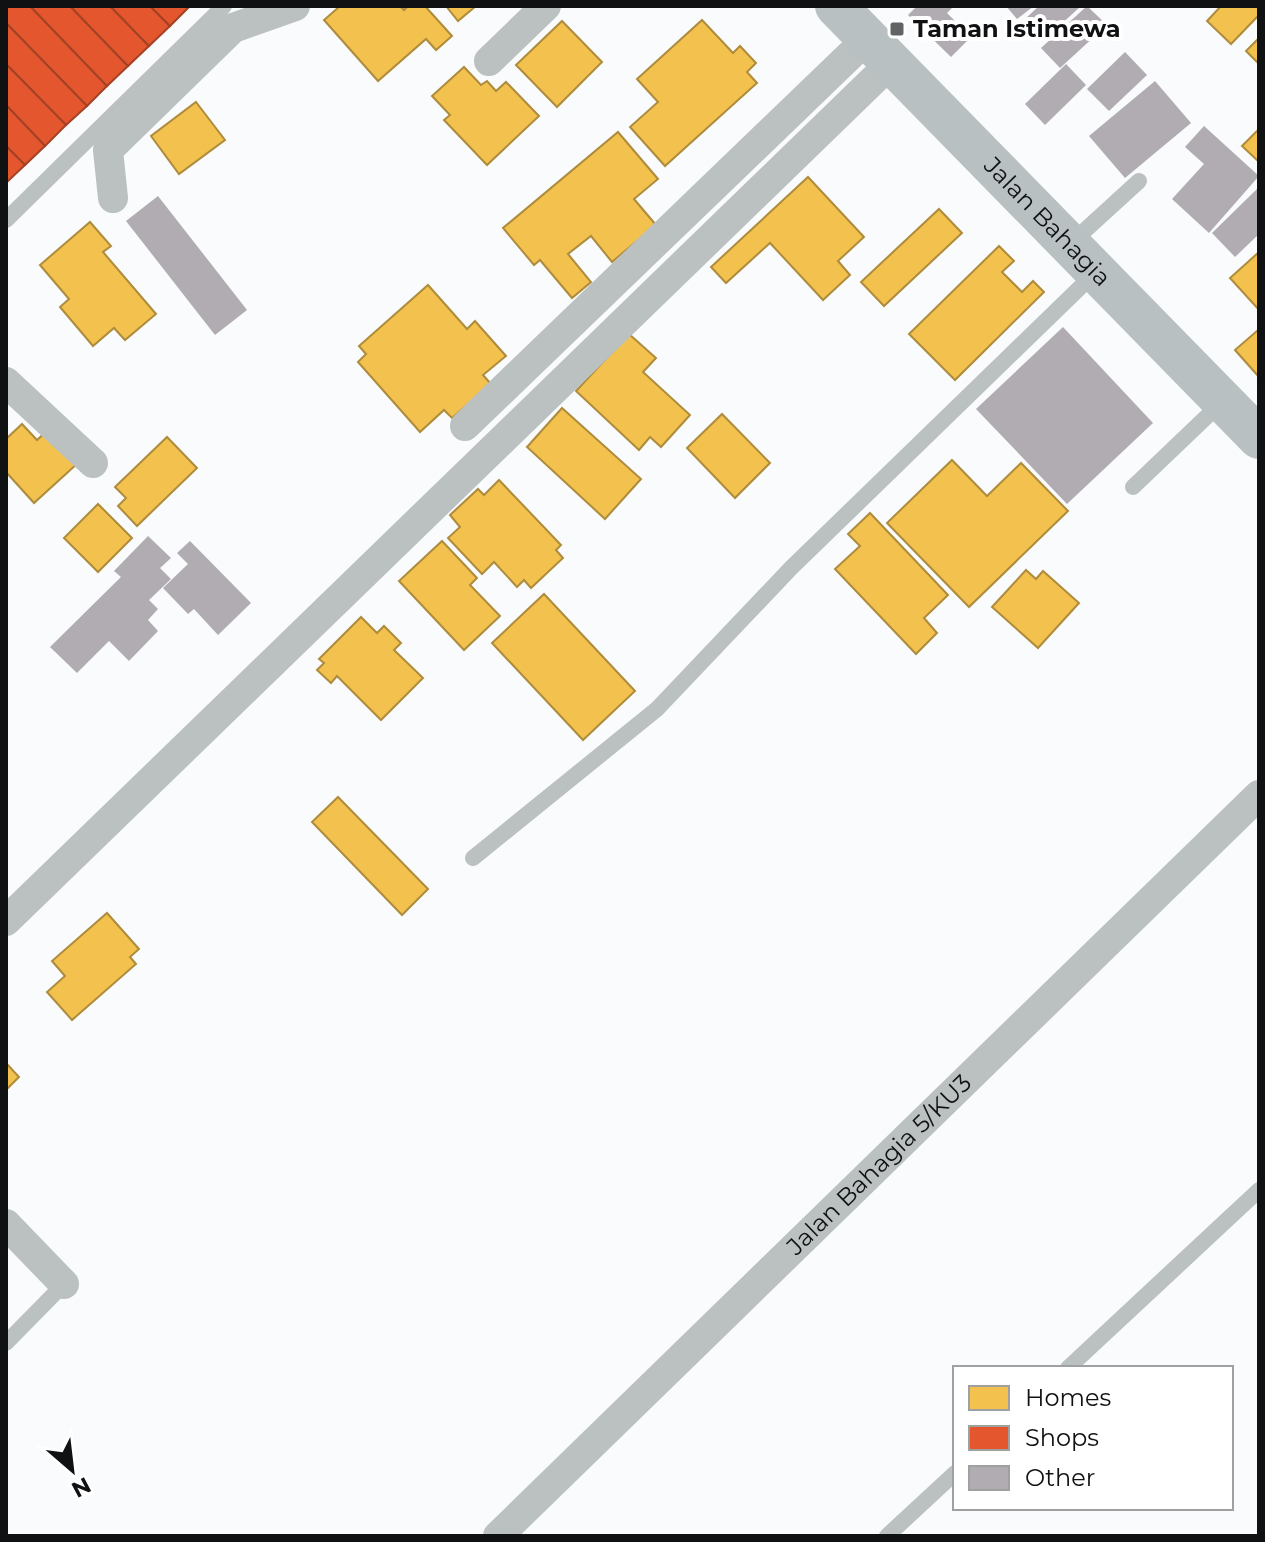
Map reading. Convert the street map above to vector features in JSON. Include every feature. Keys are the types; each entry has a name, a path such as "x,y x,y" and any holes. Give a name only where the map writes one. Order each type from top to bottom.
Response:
{"street":[{"path":"113,198 108,150 233,28 295,6"},
{"path":"489,61 546,6"},
{"name":"Jalan Bahagia","path":"836,6 1259,438"},
{"path":"465,426 880,50"},
{"path":"6,921 880,50"},
{"path":"6,382 93,463"},
{"name":"Jalan Bahagia 5/KU3","path":"498,1536 1259,795"},
{"path":"6,1224 64,1284"}],"lane":[{"path":"6,220 218,8"},
{"path":"473,858 657,709 1083,259 1139,181"},
{"path":"1133,487 1223,401"},
{"path":"1070,1366 1259,1190"},
{"path":"6,1343 64,1284"},
{"path":"887,1536 953,1475"}],"building: Homes":[{"path":"340,6 400,6 404,10 408,6 425,6 452,36 436,50 426,39 378,81 324,20"},
{"path":"446,6 476,6 458,21"},
{"path":"1221,6 1259,6 1259,15 1231,44 1207,21"},
{"path":"702,20 733,53 740,46 756,63 747,72 757,83 665,166 630,127 658,102 637,79"},
{"path":"562,21 602,62 557,107 516,65"},
{"path":"1259,38 1259,64 1246,51"},
{"path":"464,67 481,85 487,81 496,91 506,82 539,116 487,165 444,120 450,115 432,96"},
{"path":"196,102 225,140 179,174 151,136"},
{"path":"1259,129 1259,162 1242,146"},
{"path":"618,132 658,179 634,199 656,225 612,262 591,236 568,254 591,282 572,298 540,260 534,265 503,228"},
{"path":"808,177 864,237 838,261 850,275 823,300 770,243 726,283 711,267"},
{"path":"939,209 962,233 884,306 861,282"},
{"path":"90,222 111,246 103,252 156,314 125,340 114,328 93,346 60,307 69,299 40,265"},
{"path":"999,246 1014,261 1002,272 1022,292 1033,281 1044,292 955,380 909,334"},
{"path":"1259,252 1259,310 1230,278"},
{"path":"428,285 467,329 475,321 506,356 483,375 491,384 452,418 444,410 420,432 358,362 366,354 359,346"},
{"path":"1259,331 1259,377 1235,350"},
{"path":"629,334 656,358 643,372 690,415 661,447 650,437 639,450 576,391"},
{"path":"562,408 641,479 605,519 527,447"},
{"path":"722,414 770,463 735,498 687,448"},
{"path":"22,424 37,440 48,430 78,463 34,503 6,472 6,439"},
{"path":"167,437 197,468 137,526 118,506 126,498 115,487"},
{"path":"952,460 987,496 1021,463 1068,511 969,607 887,523"},
{"path":"499,480 561,545 556,550 563,558 531,588 524,580 517,587 494,562 482,574 448,538 460,527 450,515 478,489 484,495"},
{"path":"98,504 132,538 98,572 64,538"},
{"path":"870,513 948,595 924,618 937,633 916,654 835,569 860,546 848,534"},
{"path":"442,541 477,578 470,585 500,616 464,650 399,581"},
{"path":"1026,570 1036,579 1043,571 1079,603 1038,648 992,607"},
{"path":"544,594 635,691 583,740 492,643"},
{"path":"361,617 377,633 384,626 401,643 394,650 423,678 381,720 337,676 331,683 317,670 324,663 319,659"},
{"path":"338,797 428,889 402,915 312,822"},
{"path":"107,913 139,949 130,957 136,964 72,1020 47,992 65,976 52,961"},
{"path":"6,1063 19,1077 6,1090"}],"building: Shops":[{"path":"6,6 30,6 107,86 87,106 6,23"},
{"path":"30,6 70,6 128,66 107,86"},
{"path":"70,6 110,6 149,46 128,66"},
{"path":"110,6 150,6 170,26 149,46"},
{"path":"150,6 190,6 170,26"},
{"path":"6,23 87,106 66,125 6,64"},
{"path":"6,64 66,125 45,146 6,105"},
{"path":"6,105 45,146 25,165 6,146"},
{"path":"6,146 25,165 6,183"}],"building: Other":[{"path":"917,6 954,6 947,13 971,37 951,57 908,15"},
{"path":"1006,6 1034,6 1017,19"},
{"path":"1039,6 1081,6 1044,40 1025,19"},
{"path":"1087,6 1107,25 1060,68 1041,48"},
{"path":"1125,52 1147,75 1109,111 1087,89"},
{"path":"1066,64 1086,85 1045,125 1025,104"},
{"path":"1155,81 1191,123 1125,178 1089,136"},
{"path":"1204,126 1259,176 1209,233 1172,199 1204,164 1185,147"},
{"path":"1259,187 1259,234 1235,257 1212,233"},
{"path":"158,196 247,310 215,335 126,221"},
{"path":"1063,327 1153,423 1067,504 976,409"},
{"path":"148,536 171,558 160,568 171,579 149,600 158,609 148,620 158,631 129,661 109,641 77,673 50,647 121,577 114,571"},
{"path":"190,541 251,603 218,635 194,609 188,614 163,588 188,564 177,553"}],"place":[{"name":"Taman Istimewa","path":"897,29"}]}
